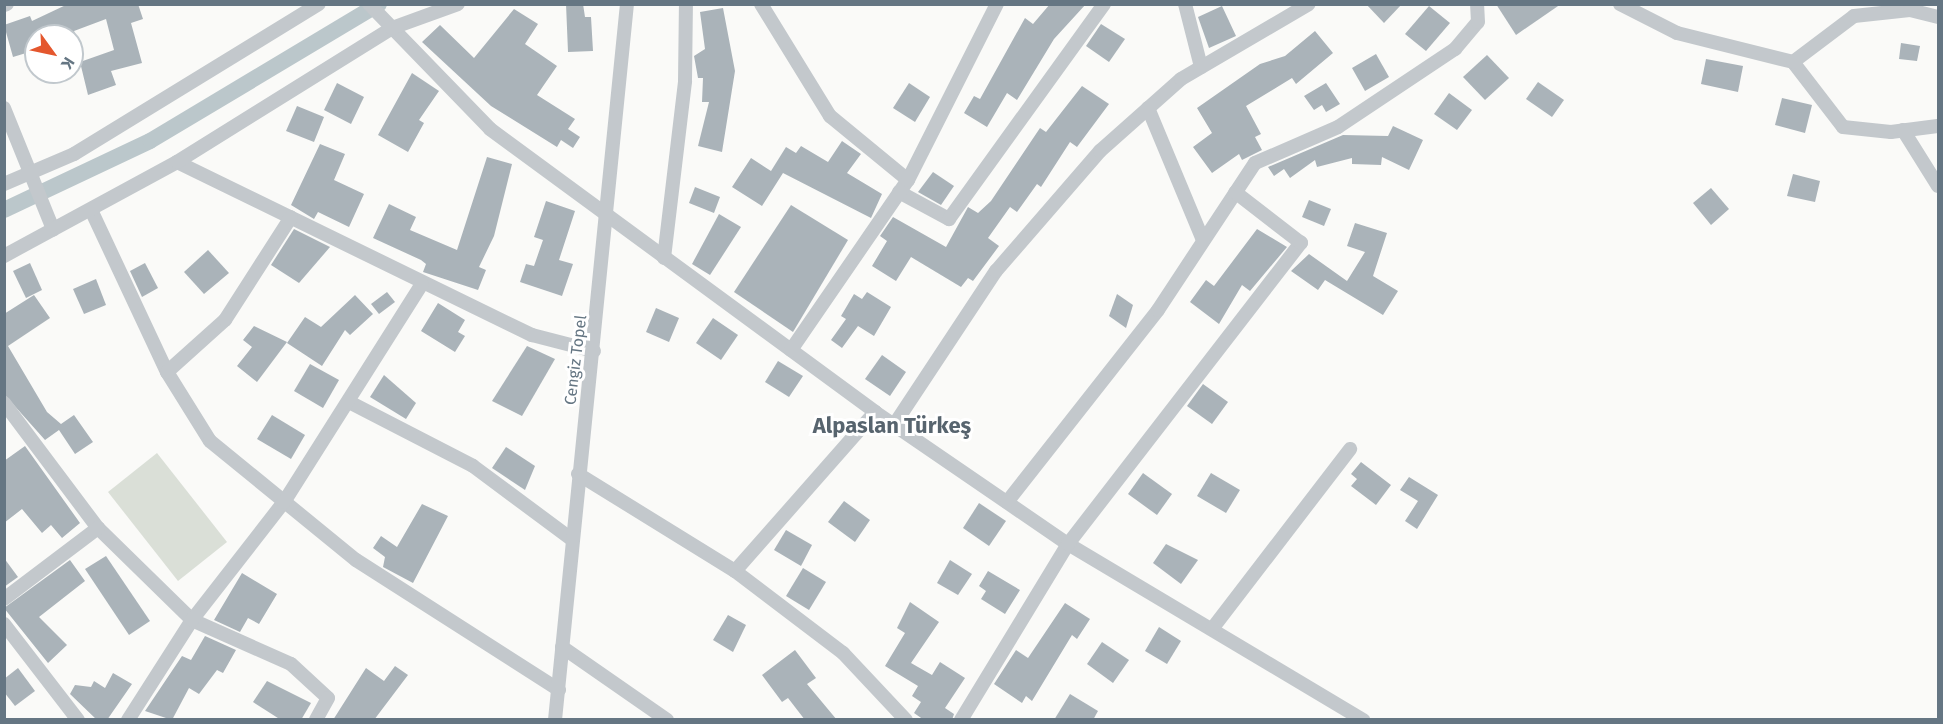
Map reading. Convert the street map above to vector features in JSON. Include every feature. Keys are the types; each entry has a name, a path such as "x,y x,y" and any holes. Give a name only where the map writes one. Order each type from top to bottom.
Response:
{"street":[{"path":"4,184 30,175 319,4"},
{"path":"369,4 490,129 875,412 1068,544 1360,719"},
{"path":"4,256 53,229 92,212 177,162 392,28 458,4"},
{"name":"Cengiz Topel","path":"555,720 570,538 609,217 627,4"},
{"path":"664,258 685,81 686,4"},
{"path":"761,4 830,116 908,180"},
{"path":"790,350 908,180 997,4"},
{"path":"899,192 949,219 1104,4"},
{"path":"1185,4 1201,67"},
{"path":"894,425 996,271 1100,151 1148,108 1201,67 1308,4"},
{"path":"1007,502 1158,310 1255,163 1338,127 1455,49 1478,22 1477,4"},
{"path":"1620,4 1677,33 1793,62 1843,127 1903,130 1938,126"},
{"path":"1793,62 1854,16 1910,8 1938,16"},
{"path":"4,108 53,229"},
{"path":"1148,108 1203,240"},
{"path":"1903,130 1938,186"},
{"path":"177,162 422,284 532,334 594,351"},
{"path":"961,720 1068,544 1301,243 1234,192"},
{"path":"92,212 167,372 210,441 356,560 558,690"},
{"path":"167,372 225,320 291,217"},
{"path":"128,720 192,620 284,502 351,403 422,284"},
{"path":"4,403 98,528 192,620 291,664 328,698 316,720"},
{"path":"351,403 473,466 570,538"},
{"path":"735,572 875,412"},
{"path":"1212,629 1350,449"},
{"path":"578,474 735,572 843,653 906,720"},
{"path":"4,599 98,528"},
{"path":"4,624 78,720"},
{"path":"562,647 667,720"}],"shaded area":[{"path":"157,453 227,542 178,581 108,492"}],"building":[{"path":"68,4 138,4 143,19 131,23 142,63 111,71 116,85 88,95 84,78 84,61 114,50 106,19 84,27 84,24 24,24 24,54 13,57 4,25 30,16 32,21"},
{"path":"566,4 583,4 585,17 591,17 593,51 568,52"},
{"path":"1050,4 1086,4 1054,39 1017,100 1007,93 987,127 964,113 974,96 980,99 1025,18 1033,24"},
{"path":"1366,4 1402,4 1384,23"},
{"path":"1496,4 1561,4 1516,35"},
{"path":"1222,6 1236,36 1209,48 1198,17"},
{"path":"1429,6 1450,23 1426,51 1405,34"},
{"path":"723,8 735,71 722,152 698,146 709,102 702,102 703,78 698,78 694,56 705,49 700,12"},
{"path":"514,9 538,24 525,44 557,66 537,95 575,119 568,129 580,137 573,148 561,140 557,147 491,106 422,42 440,25 474,58"},
{"path":"1101,24 1125,39 1109,62 1086,46"},
{"path":"1315,31 1333,53 1296,84 1292,78 1246,106 1261,134 1255,137 1262,150 1242,160 1239,154 1212,173 1193,147 1212,133 1197,108 1260,64 1285,56"},
{"path":"1901,43 1920,46 1917,61 1899,59"},
{"path":"1376,54 1389,77 1365,91 1352,68"},
{"path":"1487,55 1509,78 1485,100 1463,77"},
{"path":"1706,59 1743,66 1738,92 1701,84"},
{"path":"412,73 439,91 419,120 424,123 408,152 378,135"},
{"path":"1538,82 1564,100 1552,117 1526,99"},
{"path":"337,83 364,97 351,124 324,110"},
{"path":"909,83 930,97 915,122 893,108"},
{"path":"1326,83 1340,104 1326,112 1322,105 1314,110 1304,96"},
{"path":"1082,86 1109,104 1077,147 1070,142 1041,187 1037,184 1017,212 1010,207 988,238 999,246 973,281 968,278 961,287 911,257 896,281 872,266 887,241 880,236 893,217 946,247 968,207 978,213 991,201 1040,128 1046,132"},
{"path":"1449,93 1472,110 1457,130 1434,114"},
{"path":"1782,98 1812,105 1805,133 1775,125"},
{"path":"297,106 324,117 314,142 286,131"},
{"path":"1393,126 1423,140 1409,170 1382,157 1381,165 1352,164 1352,158 1317,167 1315,160 1290,178 1284,169 1274,176 1268,167 1343,135 1388,136"},
{"path":"842,141 861,154 847,173 882,194 871,218 783,173 762,206 732,187 751,158 771,171 786,147 796,153 801,146 828,162"},
{"path":"320,144 345,154 334,180 364,194 349,227 318,212 314,219 291,205"},
{"path":"487,157 512,164 494,236 479,267 486,270 478,290 423,272 426,264 421,260 373,238 389,204 416,217 410,230 457,250"},
{"path":"933,172 954,186 941,205 918,192"},
{"path":"1793,174 1820,181 1815,202 1787,196"},
{"path":"695,187 720,197 714,213 689,203"},
{"path":"1711,188 1729,209 1711,225 1693,203"},
{"path":"1309,200 1331,209 1324,226 1302,217"},
{"path":"546,201 575,211 559,260 573,264 562,296 520,282 526,264 534,266 543,240 534,237"},
{"path":"791,205 848,240 793,332 734,292"},
{"path":"719,214 741,227 710,275 692,264"},
{"path":"1355,223 1387,233 1373,276 1398,291 1383,315 1325,280 1318,290 1291,271 1309,254 1347,281 1365,252 1347,246"},
{"path":"294,229 330,247 299,283 271,265"},
{"path":"1257,229 1287,247 1250,291 1242,285 1219,324 1190,302 1206,280 1214,286"},
{"path":"208,250 229,273 204,294 184,272"},
{"path":"30,263 42,290 26,298 13,271"},
{"path":"145,263 158,288 142,297 130,271"},
{"path":"96,279 106,305 84,314 73,289"},
{"path":"387,292 395,302 379,314 371,304"},
{"path":"867,292 891,307 874,336 858,326 842,348 831,340 846,319 841,316 854,294 862,299"},
{"path":"1117,294 1133,305 1126,328 1109,316"},
{"path":"34,295 50,318 8,346 47,412 61,424 74,415 93,442 75,454 59,430 45,440 4,394 4,314"},
{"path":"355,295 373,314 350,335 345,330 322,366 287,343 305,317 321,327"},
{"path":"438,303 465,320 458,332 465,336 455,352 421,331"},
{"path":"656,308 679,318 669,342 646,332"},
{"path":"713,318 738,335 721,360 696,343"},
{"path":"254,326 287,342 257,382 237,366 252,347 243,340"},
{"path":"527,346 555,359 522,416 492,401"},
{"path":"882,355 906,372 890,396 865,379"},
{"path":"778,361 803,376 789,397 765,382"},
{"path":"310,364 339,380 323,408 294,391"},
{"path":"384,375 416,403 406,419 370,397"},
{"path":"1203,384 1228,402 1212,424 1187,406"},
{"path":"272,415 305,435 291,459 257,439"},
{"path":"25,446 80,523 62,538 51,525 42,533 22,509 4,523 4,461"},
{"path":"506,447 535,466 525,490 492,468"},
{"path":"1361,462 1391,485 1376,505 1351,486 1357,479 1351,474"},
{"path":"1143,473 1172,494 1157,515 1128,494"},
{"path":"1211,473 1240,490 1226,513 1197,496"},
{"path":"1409,477 1438,495 1417,529 1405,521 1418,501 1400,490"},
{"path":"844,501 870,520 855,542 828,522"},
{"path":"979,503 1006,521 989,546 963,528"},
{"path":"422,504 448,516 413,583 383,567 385,557 373,548 381,536 397,547"},
{"path":"786,530 812,545 801,566 774,550"},
{"path":"1166,544 1198,560 1181,584 1153,563"},
{"path":"106,556 150,621 129,635 85,569"},
{"path":"4,558 18,577 4,587"},
{"path":"70,560 85,581 39,617 67,645 48,663 4,608"},
{"path":"950,560 972,574 958,595 937,583"},
{"path":"803,568 826,582 809,610 786,596"},
{"path":"988,571 1020,590 1005,614 981,599 986,591 979,586"},
{"path":"242,573 277,594 259,624 248,618 240,632 214,620"},
{"path":"910,602 939,622 911,663 932,675 940,662 965,678 945,708 954,714 952,720 924,720 914,713 921,702 912,696 918,686 885,666 905,633 897,628"},
{"path":"1065,603 1090,619 1077,639 1072,635 1032,701 1026,696 1022,703 994,684 1016,650 1028,658"},
{"path":"728,615 746,625 733,652 713,640"},
{"path":"1159,627 1181,641 1167,664 1145,651"},
{"path":"205,636 236,650 223,673 217,670 199,694 189,688 172,720 145,711 182,656 191,660"},
{"path":"1102,642 1129,660 1113,683 1087,664"},
{"path":"795,650 816,678 807,684 837,720 805,720 788,698 782,702 762,675"},
{"path":"395,666 408,675 374,720 333,720 366,668 384,681"},
{"path":"18,668 35,691 15,706 4,692 4,679"},
{"path":"113,673 132,684 107,720 97,720 70,694 75,685 91,687 94,681 105,688"},
{"path":"267,681 311,703 301,720 281,720 253,702"},
{"path":"1070,694 1098,711 1093,720 1054,720"}],"waterway":[{"path":"4,210 150,141 379,4"}],"district":[{"name":"Alpaslan Türkeş","path":"892,426"}]}
